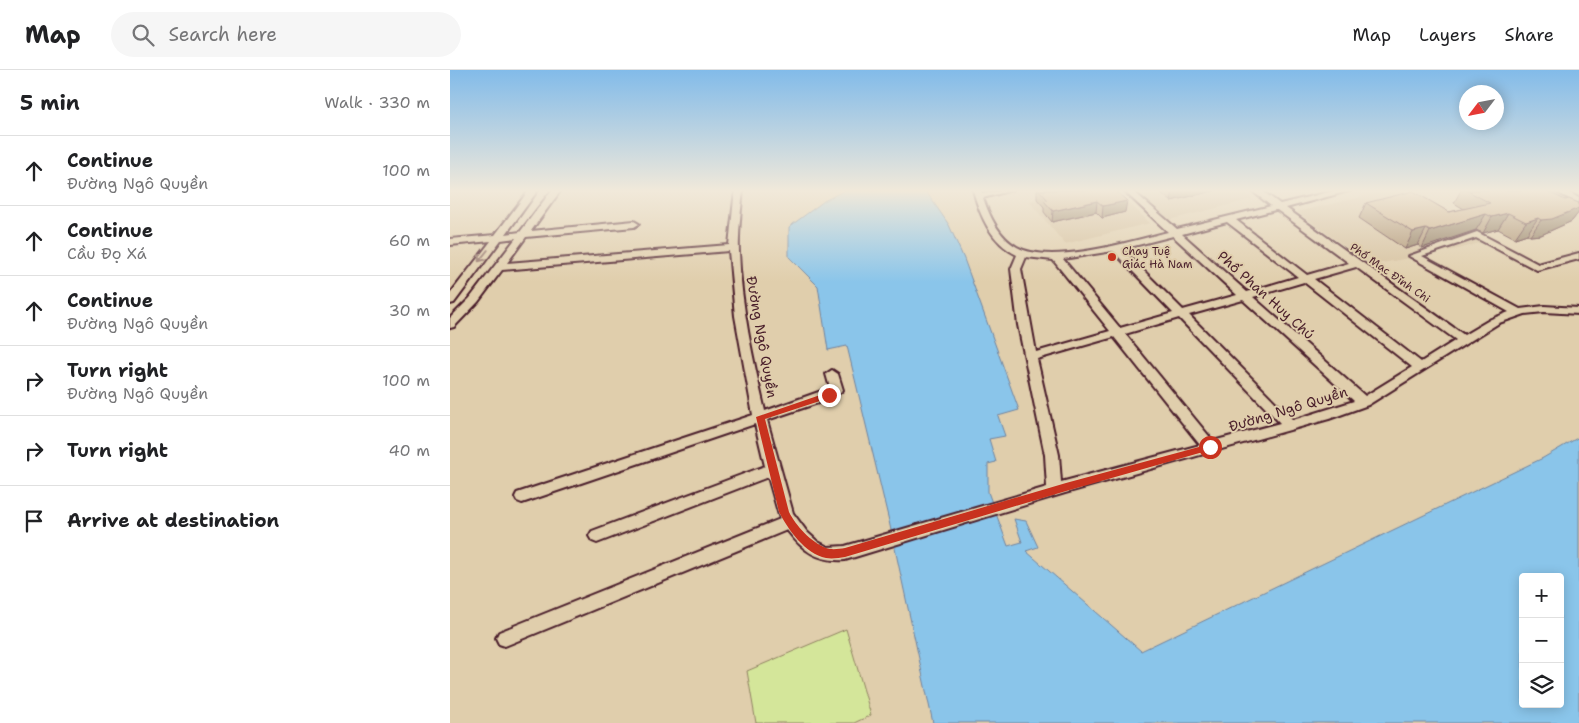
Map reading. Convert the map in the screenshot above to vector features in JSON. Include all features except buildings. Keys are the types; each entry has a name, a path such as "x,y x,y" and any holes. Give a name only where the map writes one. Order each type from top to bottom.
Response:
{"street":[{"path":"474,300 459,305 450,303 463,281 511,220"},
{"path":"450,336 450,324 474,300 533,220"},
{"name":"Đường Ngô Quyền","path":"736,220 734,248 742,323 760,417 784,512 789,522 810,544 826,553 845,553 1054,490 1291,426 1364,402 1495,321 1519,313 1544,309 1579,311"},
{"path":"988,220 1000,238 1011,249 1023,254 1055,256 1115,247 1223,220"},
{"name":"Phố Phan Huy Chú","path":"1160,220 1364,402"},
{"path":"1231,220 1421,368"},
{"name":"Phố Mạc Đĩnh Chi","path":"1296,220 1464,340"},
{"path":"450,242 634,224"},
{"path":"1519,313 1414,256 1477,235 1537,267 1579,256"},
{"path":"1115,247 1291,426"},
{"path":"499,267 734,248"},
{"path":"1023,254 1017,262 1016,269 1031,357 1052,455 1054,490"},
{"path":"1055,256 1210,447"},
{"path":"1031,357 1356,264"},
{"path":"450,282 463,281"},
{"path":"522,497 834,393 837,390 832,374"},
{"path":"597,536 773,469"},
{"path":"505,638 789,522"}],"shaded area":[{"path":"1045,220 1147,220 1150,223 1065,244"},
{"path":"1309,220 1456,220 1490,240 1458,249 1371,265"}],"green space":[{"path":"846,629 871,715 854,723 756,723 747,671"}],"water":[{"path":"798,220 946,220 964,259 1019,410 998,416 1005,436 989,439 996,462 988,464 988,492 1008,546 1022,542 1014,519 1026,521 1038,547 1026,551 1141,651 1543,458 1579,437 1579,723 933,723 889,521 847,346 828,350 818,286 789,257 789,227"}],"place":[{"name":"Chay Tuệ Giác Hà Nam","path":"1112,257"}],"route":[{"path":"829,395 760,417 784,512 789,522 810,544 826,553 845,553 1066,487 1210,447"}]}
